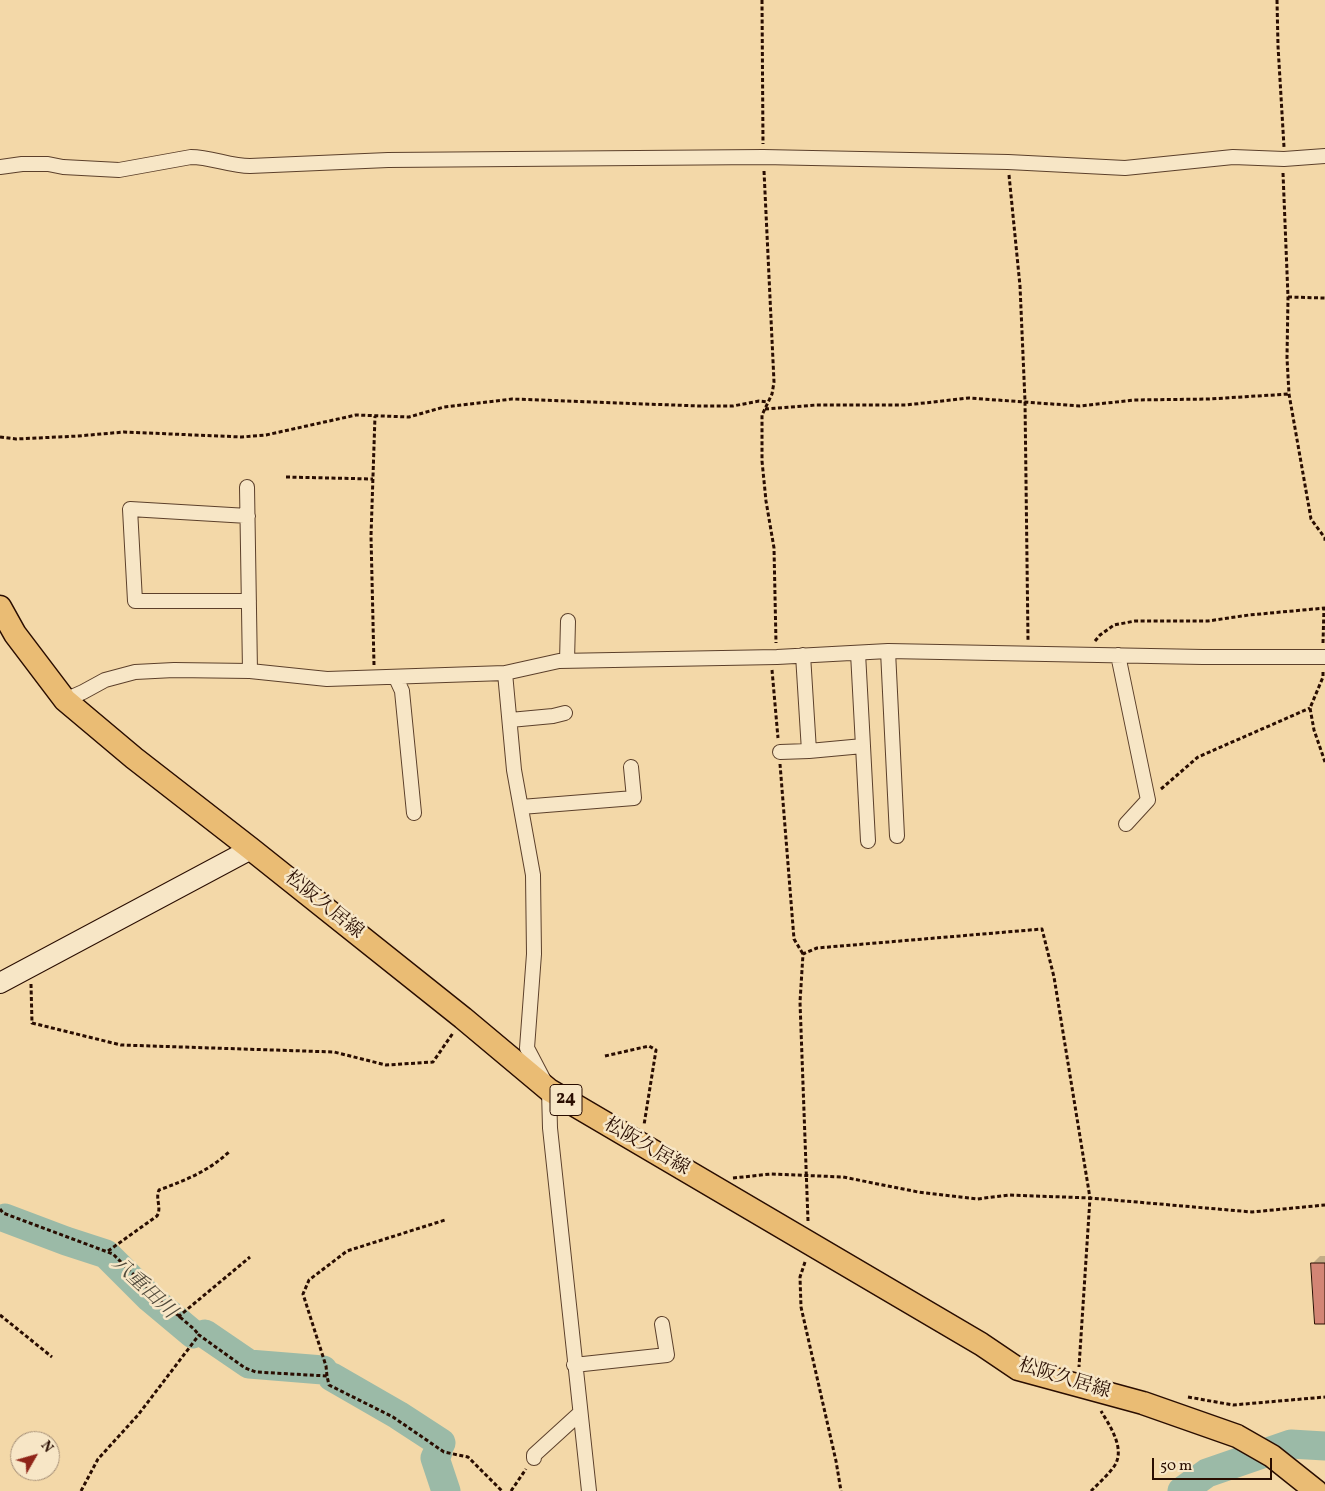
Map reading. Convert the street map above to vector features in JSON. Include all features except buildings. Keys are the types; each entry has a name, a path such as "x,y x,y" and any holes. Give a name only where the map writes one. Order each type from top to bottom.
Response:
{"main road":[{"name":"松阪久居線","path":"0,607 7,635 65,700 134,758 463,1018 549,1090 641,1146 972,1339 1018,1369 1143,1403 1237,1436 1272,1456 1316,1491"}],"street":[{"path":"0,167 22,164 48,164 63,167 119,170 191,157 202,157 235,166 416,160 763,157 1008,162 1125,168 1233,157 1284,159 1325,156"},
{"path":"247,487 250,671"},
{"path":"248,516 130,509 134,601 249,601"},
{"path":"567,661 568,621"},
{"path":"888,651 897,836"},
{"path":"65,700 104,680 135,672 174,670 250,671 327,679 396,678 505,673 559,661 776,656 888,651 1203,657 1324,657"},
{"path":"858,653 868,841"},
{"path":"803,655 809,751"},
{"path":"1118,655 1148,800 1126,824"},
{"path":"505,673 514,770 532,875 534,954 527,1048 549,1090 550,1128 579,1414 589,1491"},
{"path":"396,678 402,691 414,813"},
{"path":"510,720 565,713"},
{"path":"780,752 863,746"},
{"path":"521,807 634,798 631,767"},
{"path":"0,983 251,849"},
{"path":"574,1365 667,1355 662,1324"},
{"path":"534,1458 534,1455 579,1414"}],"path":[{"path":"762,0 763,157 774,382 772,394 762,415 762,461 766,501 774,548 776,656 772,662 794,939 803,954 800,1002 809,1244 800,1277 801,1308 836,1461 841,1491"},
{"path":"1277,0 1284,159 1289,394 1311,519 1325,542"},
{"path":"1008,162 1020,286 1025,402 1028,653"},
{"path":"1288,297 1325,298"},
{"path":"764,409 816,405 906,405 969,398 1080,406 1134,400 1210,399 1289,394"},
{"path":"0,437 34,438 124,432 242,437 266,434 356,415 409,417 444,407 512,400 699,406 734,406 759,400 768,402"},
{"path":"375,416 371,536 375,678"},
{"path":"286,477 373,479"},
{"path":"1082,654 1100,635 1114,626 1134,621 1208,621 1325,607 1323,677 1310,708 1314,730 1325,762"},
{"path":"1148,800 1198,757 1310,708"},
{"path":"803,954 817,948 1042,929 1054,976 1090,1198 1080,1364 1077,1384"},
{"path":"30,966 32,1023 121,1045 334,1052 386,1065 433,1062 463,1018"},
{"path":"605,1056 649,1046 656,1050 641,1146"},
{"path":"108,1251 157,1216 160,1210 157,1193 159,1190 200,1174 230,1151"},
{"path":"718,1190 735,1177 771,1174 842,1177 918,1192 977,1199 1008,1195 1090,1198 1252,1212 1325,1205"},
{"path":"1,1213 113,1254 178,1317 199,1335 245,1368 256,1372 327,1376"},
{"path":"445,1220 347,1251 309,1280 303,1294 326,1366 329,1385 393,1416 444,1452 468,1457 502,1491"},
{"path":"178,1317 250,1257"},
{"path":"0,1315 52,1357"},
{"path":"81,1491 98,1459 138,1415 199,1335"},
{"path":"1180,1396 1233,1405 1325,1397"},
{"path":"1091,1491 1115,1464 1119,1452 1113,1432 1100,1408"},
{"path":"511,1491 534,1458"}],"waterway":[{"name":"八重田川","path":"5,1218 106,1254 150,1298 193,1334"},
{"name":"八重田川","path":"205,1334 249,1364 323,1370"},
{"name":"八重田川","path":"332,1377 398,1415 441,1443"},
{"path":"1182,1491 1207,1473 1291,1444 1325,1446"},
{"name":"八重田川","path":"438,1452 435,1458 446,1491"}]}
